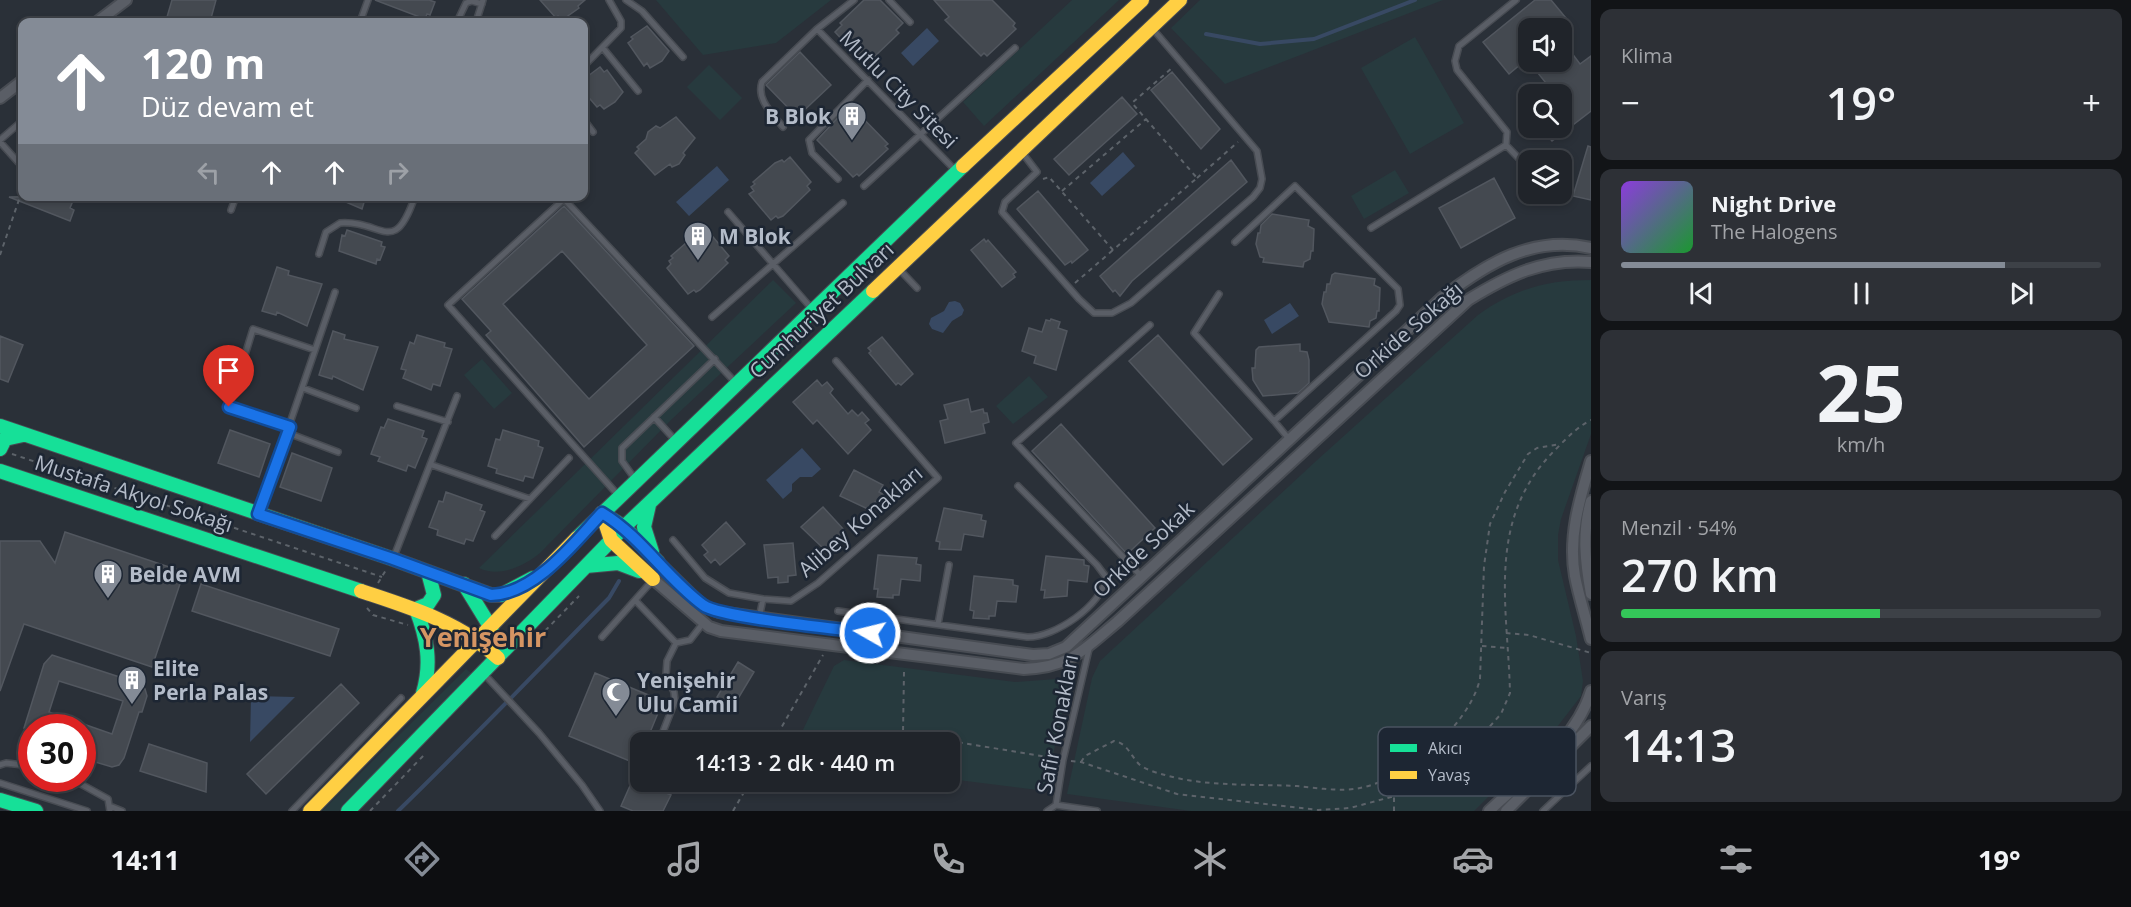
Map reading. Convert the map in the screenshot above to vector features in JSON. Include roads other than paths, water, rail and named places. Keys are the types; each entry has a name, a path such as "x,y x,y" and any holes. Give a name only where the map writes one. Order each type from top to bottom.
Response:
{"street":[{"path":"104,18 126,0"},
{"name":"Cumhuriyet Bulvarı","path":"310,811 619,496 957,172 1142,0"},
{"name":"Cumhuriyet Bulvarı","path":"348,811 624,526 1180,0"},
{"path":"0,98 18,84"},
{"name":"Orkide Sokak","path":"658,562 711,610 1033,655 1049,654 1066,647 1443,297 1470,276 1494,261 1522,249 1554,245 1591,248"},
{"name":"Orkide Sokağı","path":"653,579 704,622 721,631 1024,669 1047,668 1065,663 1117,622 1468,300 1510,274 1530,267 1555,262 1591,262"},
{"name":"Mustafa Akyol Sokağı","path":"0,426 393,559 491,595 501,595 548,570"},
{"name":"Mustafa Akyol Sokağı","path":"25,435 15,435 5,439 4,472 416,609 479,640 498,658"},
{"path":"1289,439 1302,451"},
{"path":"1591,461 1574,528 1573,551 1575,576 1591,639"},
{"path":"1591,501 1585,524 1584,550 1591,594"},
{"path":"650,502 644,527 658,562"},
{"path":"602,513 624,526 658,562"},
{"path":"602,513 611,540 653,579"},
{"path":"586,566 618,563 653,579"},
{"path":"421,697 427,682 430,659 426,634 416,609 427,606 433,599 435,592 428,572"},
{"path":"464,584 491,628 498,658"},
{"path":"1574,727 1585,709 1591,691"},
{"path":"1576,741 1591,726"},
{"path":"1489,811 1504,796"},
{"path":"1506,811 1521,796"},
{"path":"0,800 36,811"}],"lane":[{"path":"361,18 368,0"},
{"path":"588,62 621,25 609,0"},
{"path":"626,0 642,11 682,57"},
{"path":"783,127 762,100 760,87 766,77 817,29 854,0"},
{"path":"889,0 910,22"},
{"path":"1516,0 1459,46 1455,56 1457,70 1507,132 1506,145 1518,158"},
{"path":"459,18 466,3 472,1 483,2 477,18"},
{"path":"1020,150 1037,172 1005,202 1002,212 1094,313 1112,313 1131,303 1260,188 1261,164 1257,151 1151,27"},
{"name":"Mutlu City Sitesi","path":"817,29 957,172"},
{"path":"603,48 638,91"},
{"path":"864,186 1015,48"},
{"path":"838,179 812,153 809,140 868,81"},
{"path":"18,125 0,141 18,162"},
{"path":"588,125 593,132"},
{"path":"1371,228 1506,145"},
{"path":"1235,242 1295,186 1398,289 1400,297 1400,305 1395,311 1274,421"},
{"path":"231,210 234,201"},
{"path":"319,254 326,232 340,223 389,233 407,221 413,201"},
{"path":"562,201 448,305 619,496"},
{"path":"566,201 737,383"},
{"path":"712,317 843,203"},
{"path":"728,212 813,310"},
{"path":"897,267 917,288"},
{"path":"258,514 335,292"},
{"path":"1220,294 1194,333 1289,439"},
{"path":"1142,577 1016,443 1150,325"},
{"path":"315,351 253,328 229,407 338,452"},
{"path":"636,480 622,461 622,448 715,359"},
{"name":"Alibey Konakları","path":"673,540 705,578 729,593 790,601 818,583 938,478 836,361"},
{"path":"303,388 356,408"},
{"path":"393,559 432,465 457,396"},
{"path":"397,405 448,422"},
{"path":"654,417 676,442"},
{"path":"495,536 569,458"},
{"path":"432,465 530,499"},
{"path":"838,611 1027,637 1044,636 1058,630 1101,593 1106,577 1097,565 1018,486"},
{"path":"938,624 949,565"},
{"path":"602,637 653,579"},
{"path":"759,618 763,599"},
{"path":"635,600 676,643"},
{"path":"867,650 871,615"},
{"path":"676,643 690,640 704,622"},
{"path":"663,732 675,701 674,692 666,675 667,662 676,643"},
{"name":"Safir Konakları","path":"1090,644 1063,760 1056,805 1097,811"},
{"path":"483,673 526,718 582,785 600,811"},
{"path":"292,811 401,698"},
{"path":"0,765 18,764"},
{"path":"1576,780 1591,766"},
{"path":"0,783 87,811"},
{"path":"96,791 105,796 111,809 122,811"},
{"path":"1543,811 1559,796"},
{"path":"1047,811 1056,805"}],"water":[{"path":"927,28 939,41 913,66 901,53"},
{"path":"1123,152 1135,166 1102,196 1090,183"},
{"path":"717,166 729,180 689,216 676,202"},
{"path":"949,302 960,303 964,310 962,315 952,321 943,333 932,329 929,324 931,318 944,311"},
{"path":"1290,303 1299,316 1272,334 1264,320"},
{"path":"802,448 821,469 812,477 800,477 792,484 792,491 783,499 766,480"},
{"path":"251,696 295,697 250,742"}],"waterway":[{"path":"1206,34 1260,44 1314,39 1415,0"},
{"path":"398,811 609,598 619,581"}],"place":[{"name":"B Blok","path":"852,142"},
{"name":"M Blok","path":"698,262"},
{"name":"Belde AVM","path":"108,600"},
{"name":"Elite Perla Palas","path":"132,706"},
{"name":"Yenişehir Ulu Camii","path":"616,718"}],"district":[{"name":"Yenişehir","path":"483,636"}]}
